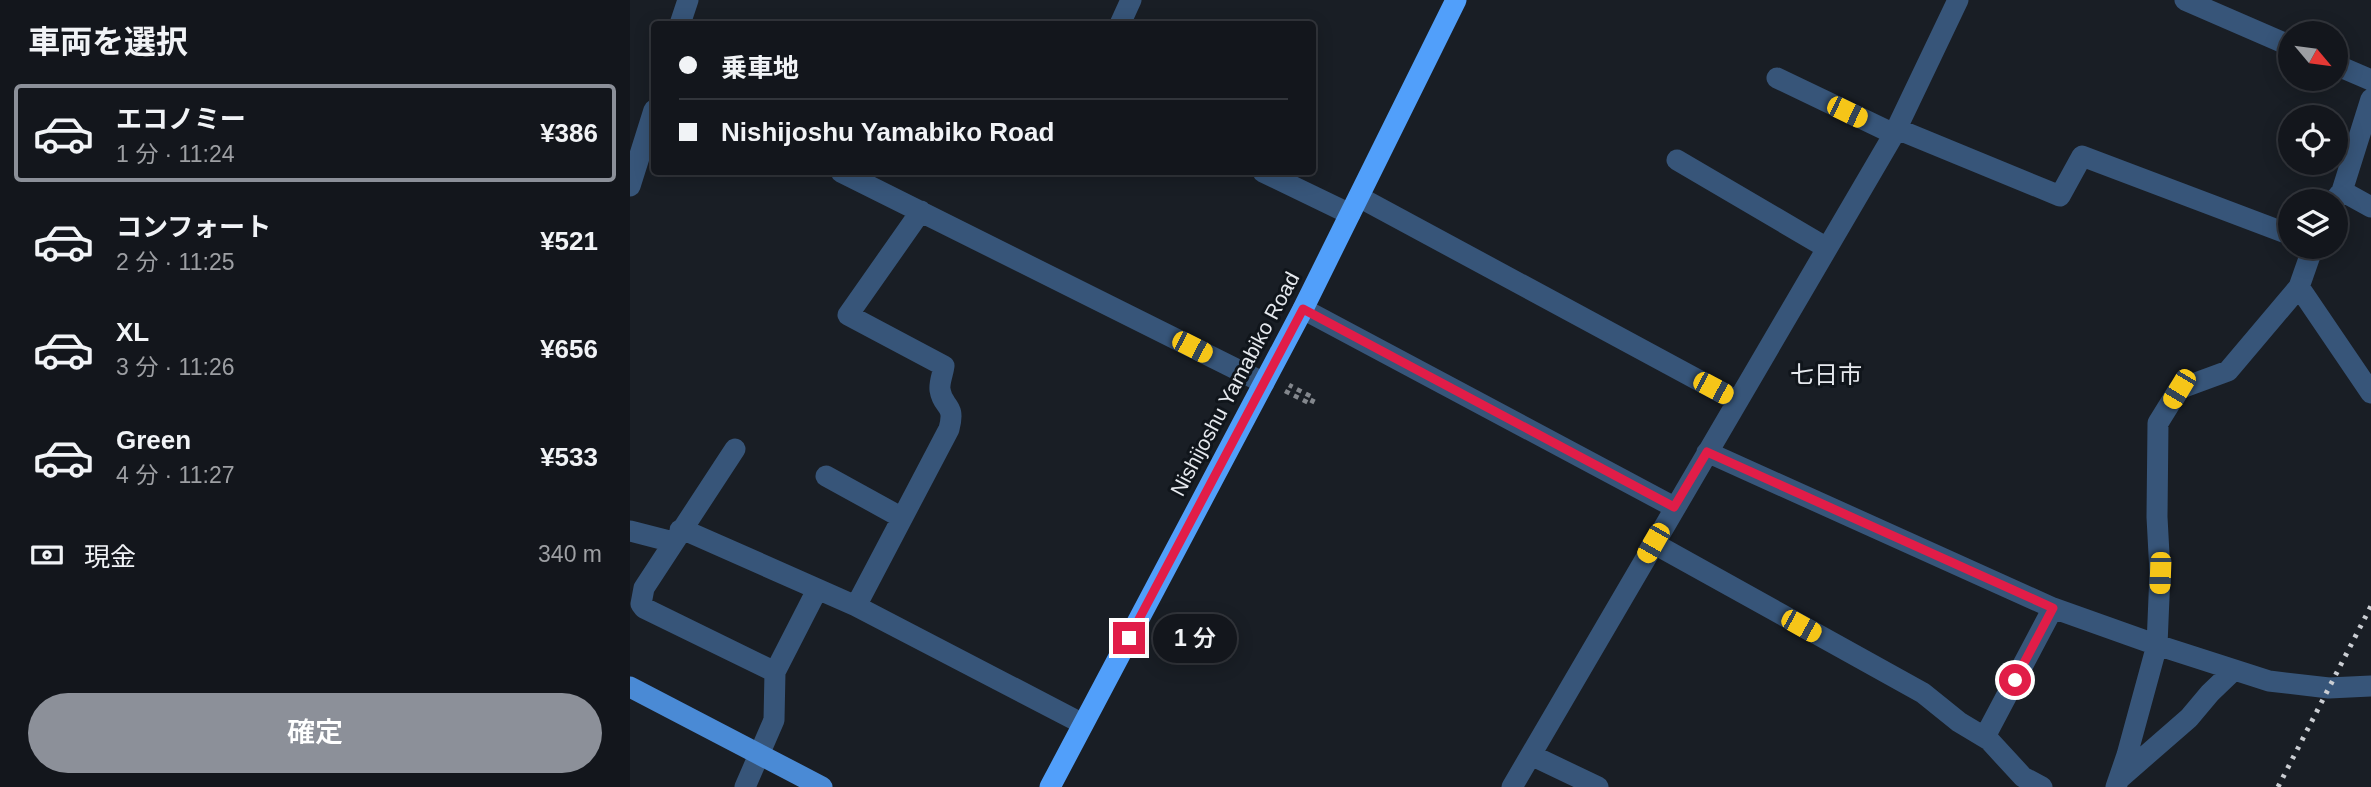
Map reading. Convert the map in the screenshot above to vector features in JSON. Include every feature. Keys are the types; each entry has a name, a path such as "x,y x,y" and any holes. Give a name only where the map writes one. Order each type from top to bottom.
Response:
{"highway":[{"name":"Nishijoshu Yamabiko Road","path":"1050,787 1274,387 1303,309 1456,0"}],"main road":[{"path":"630,687 822,787"}],"street":[{"path":"681,21 688,0"},
{"path":"1122,21 1131,0"},
{"path":"1512,787 1895,132 1958,0"},
{"path":"2185,0 2278,40"},
{"path":"2348,70 2371,80"},
{"path":"1777,78 1895,132 2060,196 2082,156 2278,231"},
{"path":"2340,189 2371,99"},
{"path":"630,187 651,120"},
{"path":"1677,160 1827,248"},
{"path":"847,175 1274,387"},
{"path":"1271,175 1354,205 1737,401"},
{"path":"2348,199 2371,206"},
{"path":"856,606 949,429 952,417 950,405 942,398 939,386 944,366 848,314 921,211"},
{"path":"2117,784 2157,645 2160,573 2157,517 2158,422 2179,389 2228,372 2299,286 2309,259"},
{"path":"2299,286 2371,393"},
{"path":"1303,309 1674,507"},
{"path":"735,449 644,588 641,604 775,671"},
{"path":"1707,452 2053,608 2157,645 2269,681 2329,688 2371,685"},
{"path":"826,476 895,514 902,515"},
{"path":"630,531 676,536 856,606 1083,724"},
{"path":"1653,543 1923,693 1959,722 1989,740 2023,777 2042,787"},
{"path":"745,787 774,720 775,671 817,590"},
{"path":"1990,729 2053,608"},
{"path":"2117,784 2189,718 2234,670"},
{"path":"1531,755 1598,787"}],"path":[{"path":"1274,387 1311,404 1314,398 1294,387"}],"railway":[{"path":"2278,787 2371,606"}],"district":[{"name":"七日市","path":"1826,375"}],"route":[{"path":"1129,638 1303,309 1674,507 1707,452 2053,608 2015,680"}]}
